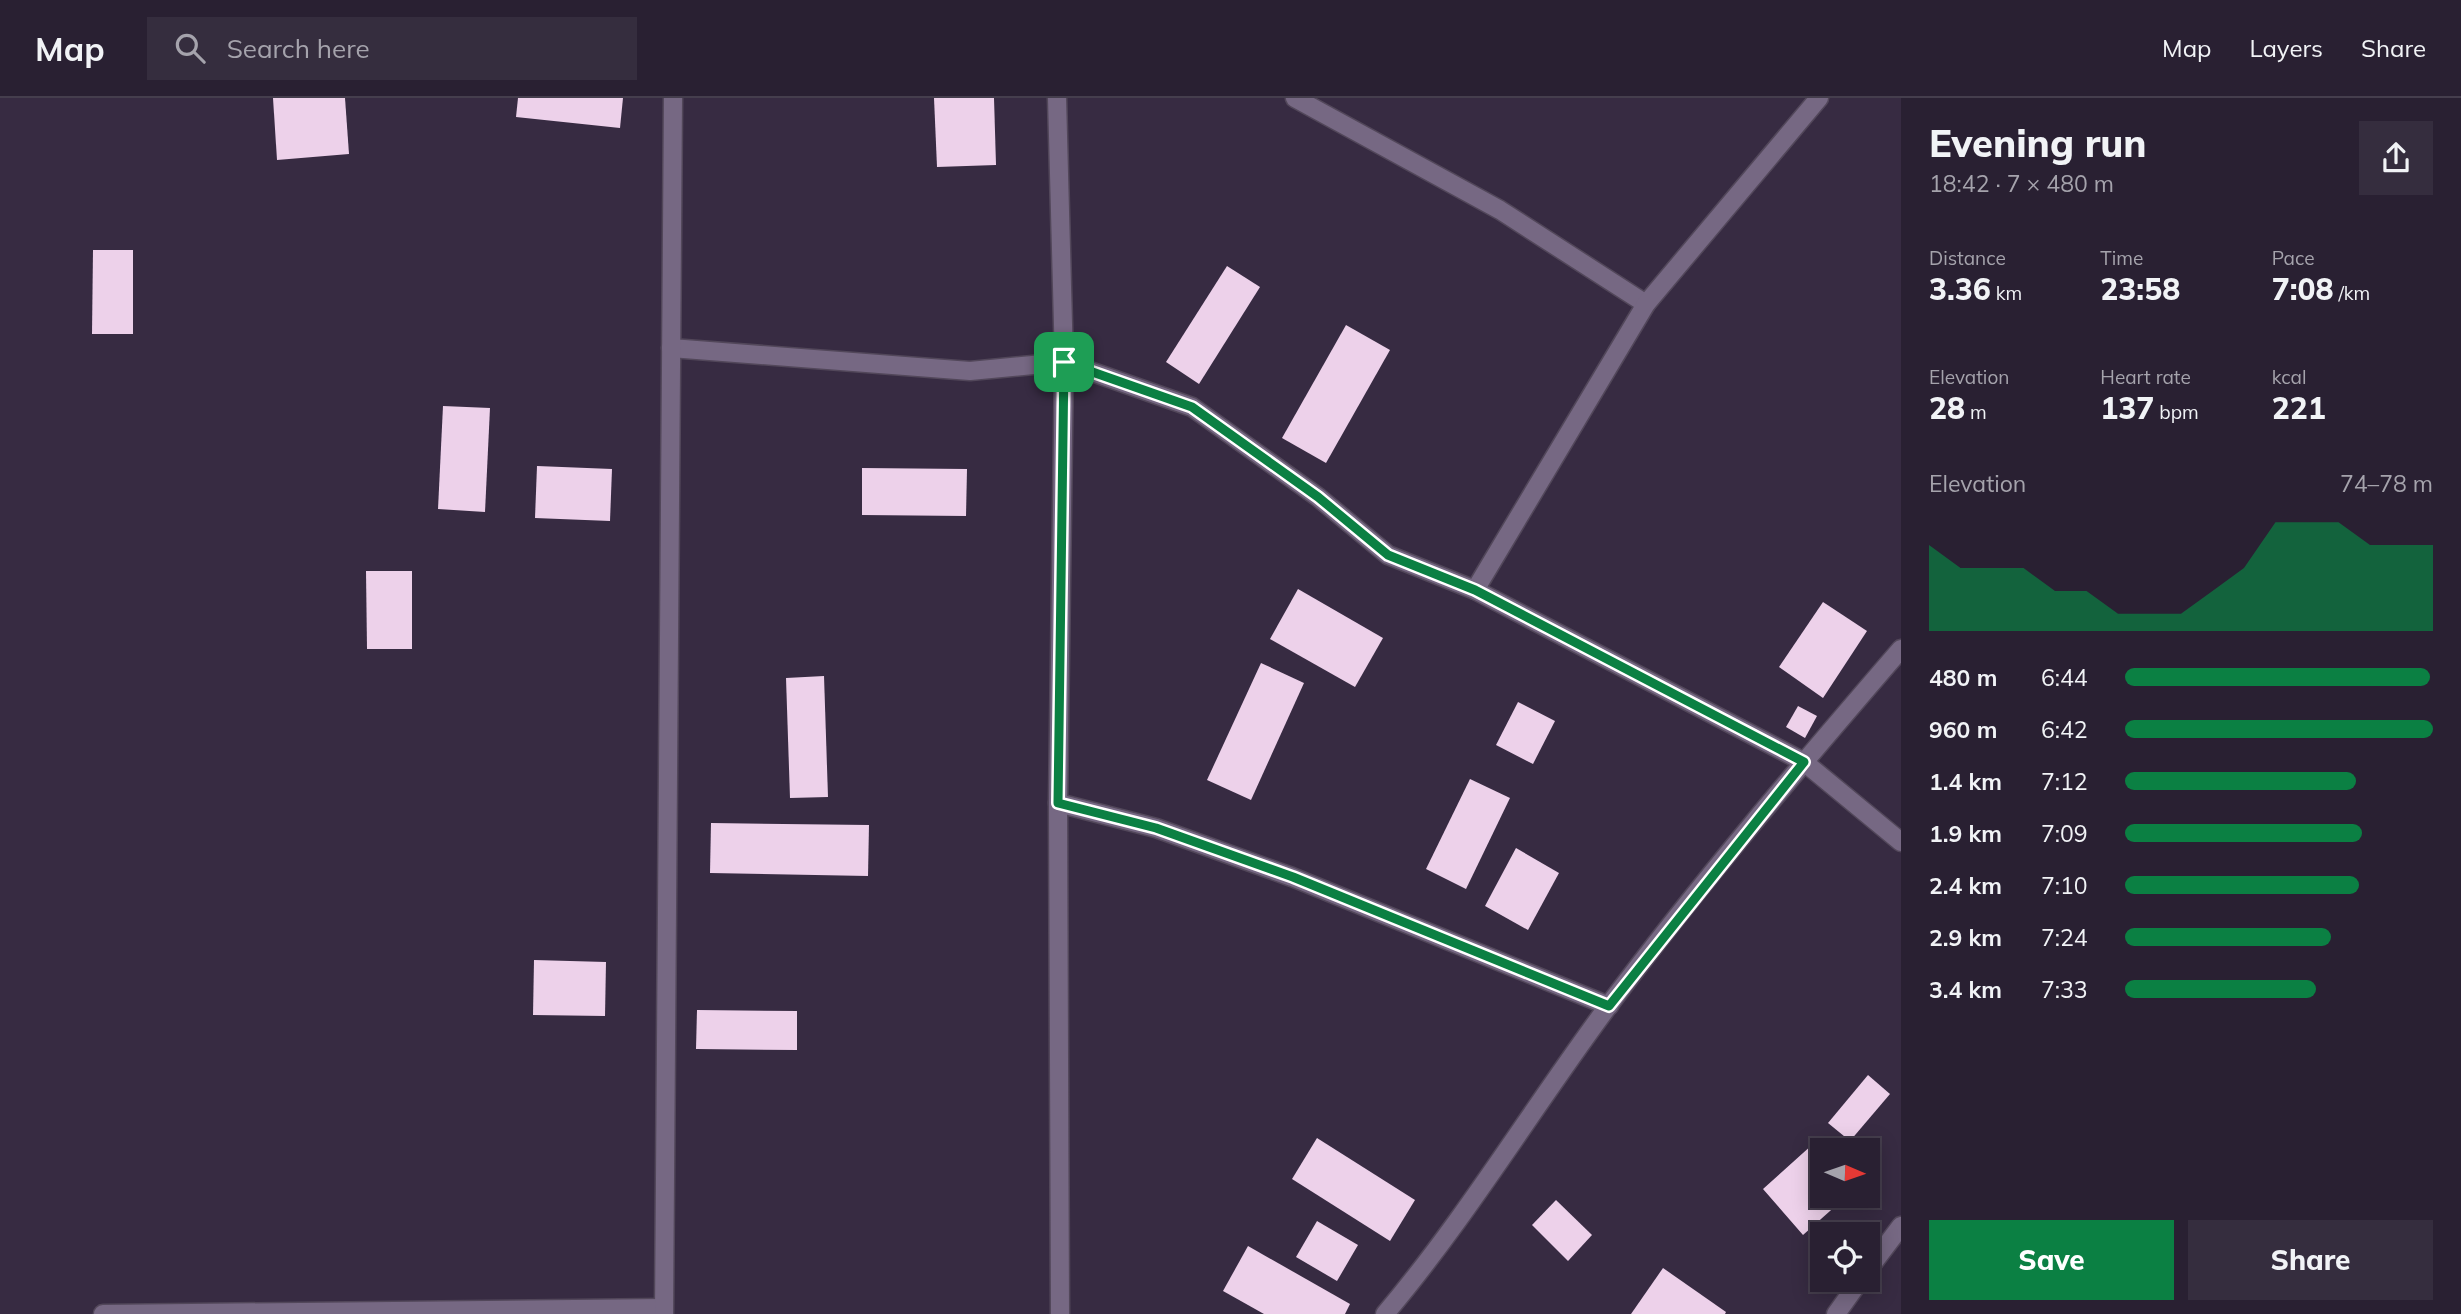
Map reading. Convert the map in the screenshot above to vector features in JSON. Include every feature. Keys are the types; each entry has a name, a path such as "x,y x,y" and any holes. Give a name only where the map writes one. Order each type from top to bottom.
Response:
{"street":[{"path":"103,1314 663,1311 673,98"},
{"path":"1057,98 1064,362 1058,803 1060,1314"},
{"path":"1295,98 1500,211 1646,304"},
{"path":"1475,590 1646,304 1819,98"},
{"path":"671,348 970,371 1064,362 1192,407 1318,497 1388,555 1475,590 1804,762 1901,842"},
{"path":"1385,1314 1425,1266 1609,1006 1804,762 1901,649"},
{"path":"1058,803 1156,828 1293,877 1609,1006"},
{"path":"1880,1254 1901,1226"},
{"path":"1836,1314 1852,1292"}],"building":[{"path":"273,98 345,98 349,154 277,160"},
{"path":"518,98 623,98 620,128 516,117"},
{"path":"934,98 994,98 996,165 937,167"},
{"path":"93,250 133,250 133,334 92,334"},
{"path":"1227,266 1260,287 1199,384 1166,362"},
{"path":"1346,325 1390,350 1326,463 1282,438"},
{"path":"443,406 490,408 485,512 438,509"},
{"path":"537,466 612,469 610,521 535,518"},
{"path":"862,468 967,469 966,516 862,515"},
{"path":"366,571 412,571 412,649 367,649"},
{"path":"1298,589 1383,638 1355,687 1270,639"},
{"path":"1823,602 1867,631 1823,698 1779,667"},
{"path":"1261,663 1304,683 1251,800 1207,780"},
{"path":"824,676 828,797 790,798 786,678"},
{"path":"1518,702 1555,721 1533,764 1496,745"},
{"path":"1798,706 1817,716 1805,738 1786,727"},
{"path":"1470,779 1510,798 1466,889 1426,869"},
{"path":"711,823 869,825 868,876 710,873"},
{"path":"1516,848 1559,873 1528,930 1485,906"},
{"path":"534,960 606,962 605,1016 533,1015"},
{"path":"697,1010 797,1011 797,1050 696,1049"},
{"path":"1868,1075 1890,1094 1853,1138 1846,1138 1828,1123"},
{"path":"1317,1138 1415,1200 1390,1241 1292,1179"},
{"path":"1810,1147 1810,1208 1833,1208 1818,1222 1810,1222 1810,1229 1803,1235 1763,1189"},
{"path":"1556,1200 1592,1235 1568,1261 1532,1225"},
{"path":"1317,1221 1358,1245 1337,1281 1296,1257"},
{"path":"1248,1246 1350,1304 1345,1314 1264,1314 1223,1291"},
{"path":"1663,1268 1726,1312 1725,1314 1631,1314"}],"route":[{"path":"1064,362 1192,407 1318,497 1388,555 1475,590 1804,762 1769,802 1609,1006 1293,877 1156,828 1058,803 1064,362"}]}
